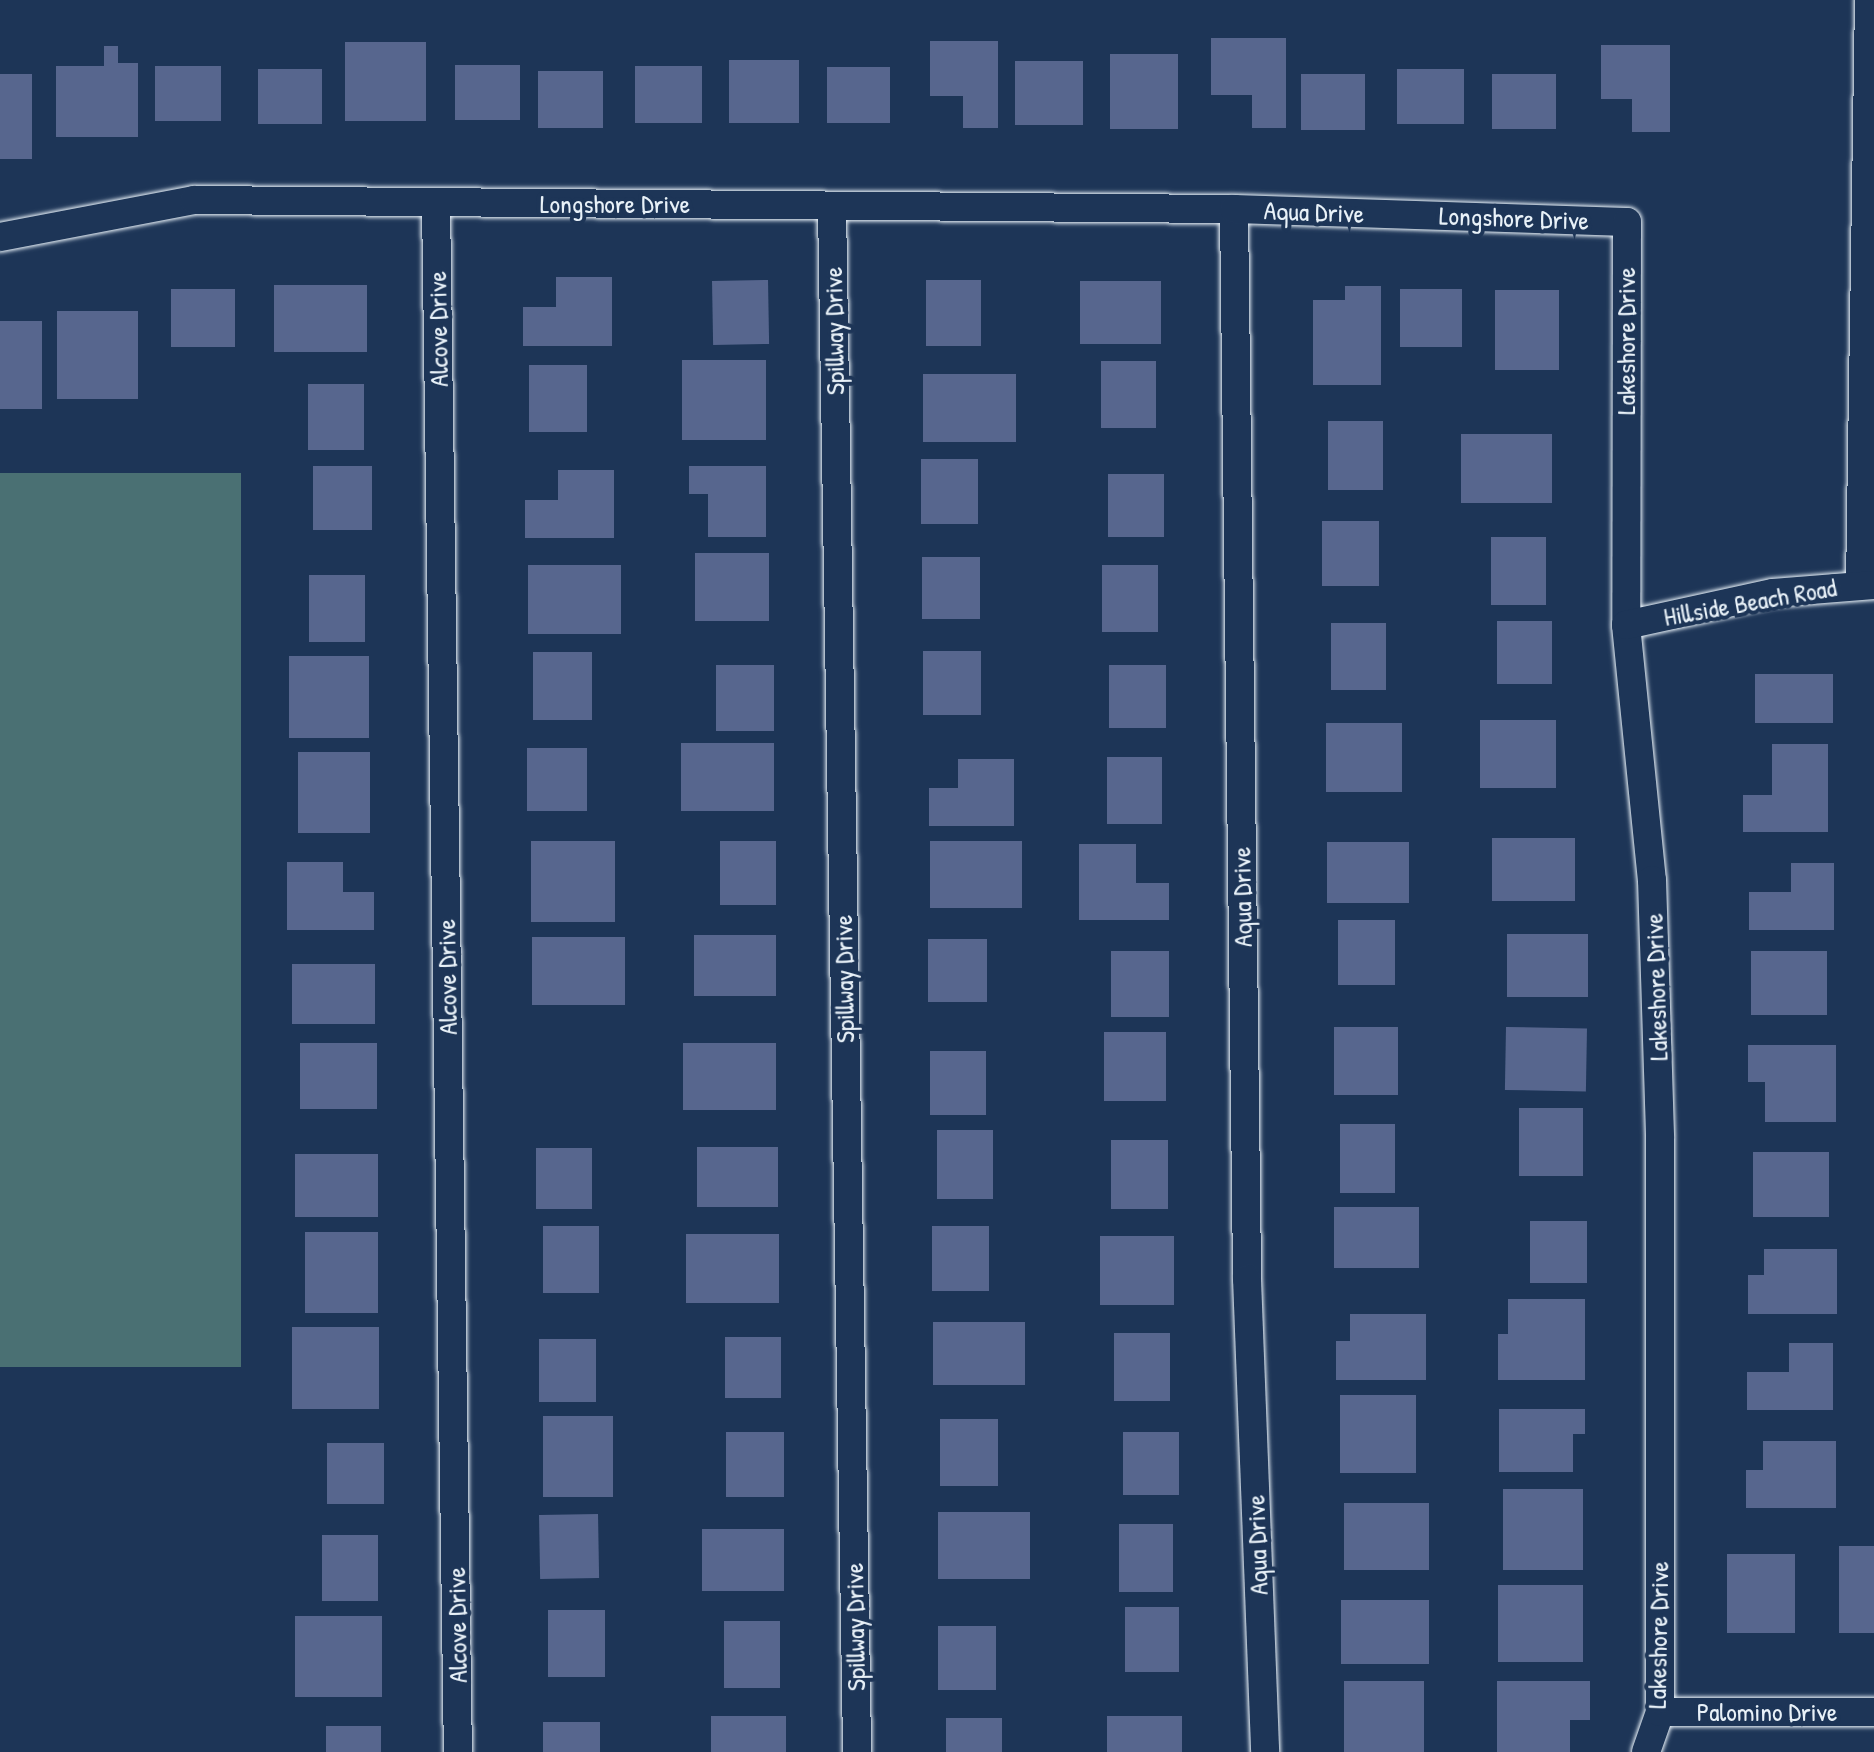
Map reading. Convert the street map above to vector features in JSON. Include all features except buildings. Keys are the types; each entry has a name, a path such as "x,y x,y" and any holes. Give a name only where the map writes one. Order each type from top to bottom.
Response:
{"street":[{"path":"1867,585 1869,0"},
{"name":"Longshore Drive","path":"0,237 194,200 1234,209"},
{"name":"Alcove Drive","path":"436,203 458,1752"},
{"name":"Spillway Drive","path":"832,206 857,1752"},
{"name":"Aqua Drive","path":"1265,1752 1247,1279 1234,209 1401,215"},
{"name":"Longshore Drive","path":"1401,215 1627,222"},
{"name":"Lakeshore Drive","path":"1627,222 1626,625 1657,972 1660,1712 1646,1752"},
{"name":"Hillside Beach Road","path":"1626,625 1773,593 1867,585"},
{"name":"Palomino Drive","path":"1660,1712 1874,1712"}],"green space":[{"path":"0,473 241,473 241,1367 0,1367"}]}
